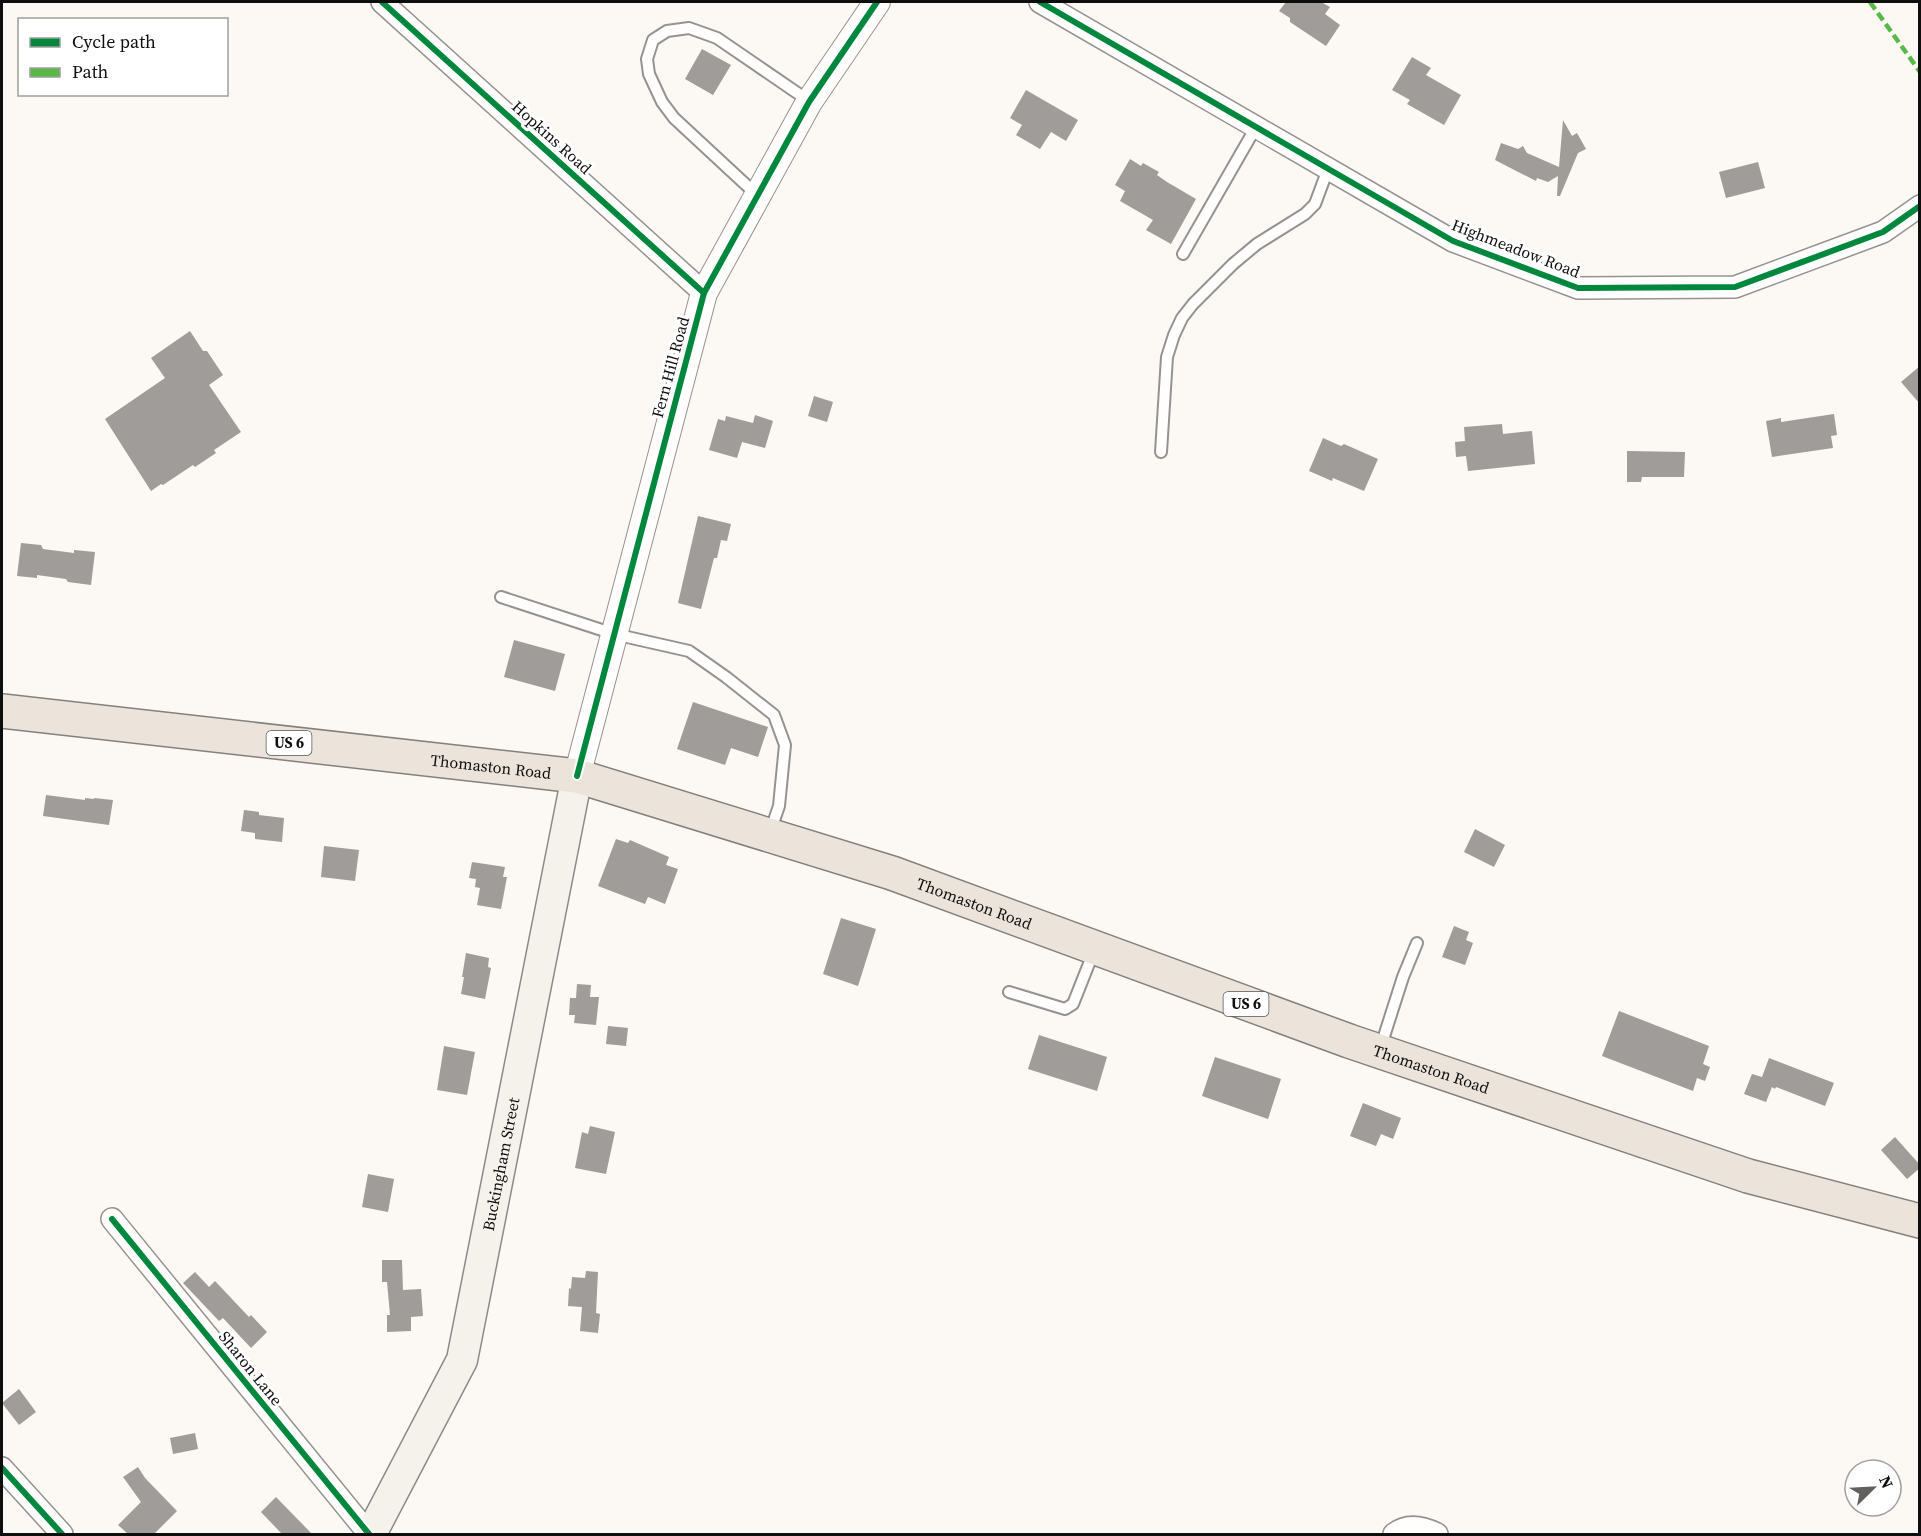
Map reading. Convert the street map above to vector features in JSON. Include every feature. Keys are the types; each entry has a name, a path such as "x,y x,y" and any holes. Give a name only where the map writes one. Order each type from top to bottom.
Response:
{"main road":[{"name":"Thomaston Road","path":"2,711 577,776 892,873 1379,1052 1748,1176 1920,1221"},
{"name":"Buckingham Street","path":"370,1534 462,1360 577,776"}],"street":[{"name":"Hopkins Road","path":"382,2 704,293"},
{"name":"Fern Hill Road","path":"577,776 704,293 809,102 877,2"},
{"name":"Highmeadow Road","path":"1040,2 1453,241 1578,288 1735,287 1883,232 1920,206"},
{"name":"Sharon Lane","path":"112,1219 370,1534"},
{"path":"2,1468 62,1534"},
{"path":"1394,1534 1414,1527 1426,1528 1437,1534"}],"lane":[{"path":"758,196 674,118 662,102 649,74 647,59 653,40 667,31 689,28 717,38 809,102"},
{"path":"1184,255 1256,127"},
{"path":"1161,452 1167,357 1182,318 1233,264 1257,244 1305,214 1315,204 1328,169"},
{"path":"501,597 614,634 689,651 774,715 785,745 779,806 770,835"},
{"path":"1379,1052 1403,977 1417,943"},
{"path":"1009,992 1065,1009 1073,1004 1096,948"}],"building":[{"path":"1286,2 1321,2 1330,7 1325,14 1340,25 1326,46 1290,22 1290,18 1279,11"},
{"path":"702,49 731,65 713,95 685,79"},
{"path":"1412,57 1431,68 1426,75 1461,95 1444,125 1407,104 1410,100 1392,90"},
{"path":"1026,90 1078,120 1066,141 1051,132 1040,149 1016,135 1022,125 1010,118"},
{"path":"1563,120 1572,136 1577,133 1586,149 1578,153 1560,196 1557,196 1558,176 1548,182 1537,178 1536,181 1495,160 1501,143 1518,149 1523,146 1527,153 1559,167"},
{"path":"1130,159 1141,166 1143,163 1159,172 1157,175 1196,199 1171,244 1146,230 1153,220 1120,201 1125,191 1115,185"},
{"path":"1758,162 1765,188 1726,198 1719,172"},
{"path":"190,331 223,375 209,385 241,432 214,450 216,453 195,467 193,465 151,491 105,419 165,378 151,358"},
{"path":"1920,366 1920,404 1901,382"},
{"path":"814,396 833,402 827,422 808,416"},
{"path":"1834,414 1837,435 1831,436 1833,448 1772,457 1766,421 1781,418 1781,422"},
{"path":"755,415 773,421 765,448 742,442 737,458 709,450 718,419 725,421 726,416 753,423"},
{"path":"1502,424 1503,434 1532,431 1535,464 1468,471 1466,456 1456,457 1455,442 1465,441 1464,427"},
{"path":"1323,438 1341,446 1344,444 1378,459 1364,491 1309,471"},
{"path":"1627,451 1685,452 1684,477 1642,477 1641,482 1627,482"},
{"path":"698,516 731,524 727,541 721,540 717,558 714,558 701,609 678,603"},
{"path":"21,543 41,545 43,549 74,553 74,550 95,552 91,585 37,575 37,578 17,576"},
{"path":"514,640 565,654 555,691 504,677"},
{"path":"693,702 768,727 758,757 731,748 725,765 677,749"},
{"path":"46,795 85,800 85,798 94,798 113,800 109,825 43,816"},
{"path":"244,810 259,812 259,815 284,818 282,842 255,839 255,833 241,831"},
{"path":"1475,829 1505,845 1494,867 1464,852"},
{"path":"616,839 628,843 630,840 669,857 666,865 678,869 665,904 648,897 645,904 598,886"},
{"path":"324,846 359,850 355,881 321,877"},
{"path":"472,862 505,867 503,877 507,877 501,909 477,905 480,888 475,887 476,879 469,878"},
{"path":"841,918 876,929 858,986 823,974"},
{"path":"1454,926 1469,932 1466,940 1473,943 1465,965 1442,957"},
{"path":"466,953 489,958 488,967 491,968 485,999 461,994"},
{"path":"577,984 591,985 590,997 599,997 596,1025 574,1023 575,1015 569,1015 570,998 576,998"},
{"path":"1619,1011 1709,1046 1703,1064 1710,1067 1705,1081 1697,1078 1693,1091 1602,1056"},
{"path":"608,1026 628,1028 626,1046 606,1044"},
{"path":"1039,1035 1107,1057 1097,1091 1028,1069"},
{"path":"444,1046 475,1052 467,1095 437,1090"},
{"path":"1215,1057 1281,1079 1268,1119 1202,1096"},
{"path":"1769,1058 1834,1083 1825,1106 1776,1087 1775,1089 1772,1087 1766,1102 1744,1094 1752,1074 1762,1077"},
{"path":"1363,1103 1401,1118 1393,1139 1381,1134 1376,1146 1350,1136"},
{"path":"590,1126 615,1132 606,1174 575,1168 582,1132 588,1134"},
{"path":"1895,1137 1920,1165 1920,1168 1907,1179 1881,1150"},
{"path":"368,1174 394,1179 388,1212 362,1207"},
{"path":"382,1260 402,1260 403,1290 421,1289 423,1316 411,1317 411,1331 387,1332 387,1315 390,1315 387,1282 382,1282"},
{"path":"586,1271 598,1272 596,1313 600,1314 598,1333 580,1331 582,1307 568,1306 572,1277 585,1278"},
{"path":"195,1272 209,1287 215,1281 249,1317 251,1315 267,1332 251,1348 223,1318 219,1321 183,1283"},
{"path":"19,1389 36,1412 19,1425 2,1403"},
{"path":"195,1433 198,1449 173,1454 170,1438"},
{"path":"138,1467 145,1478 177,1511 154,1534 128,1534 118,1525 141,1502 123,1477"},
{"path":"276,1497 312,1534 282,1534 261,1512"}],"marked path":[{"path":"1870,2 1920,72"}],"cycle path":[{"path":"382,2 704,293"},
{"path":"577,776 704,293 809,102 877,2"},
{"path":"1040,2 1453,241 1578,288 1735,287 1883,232 1920,206"},
{"path":"112,1219 369,1534"},
{"path":"2,1468 62,1534"}]}
